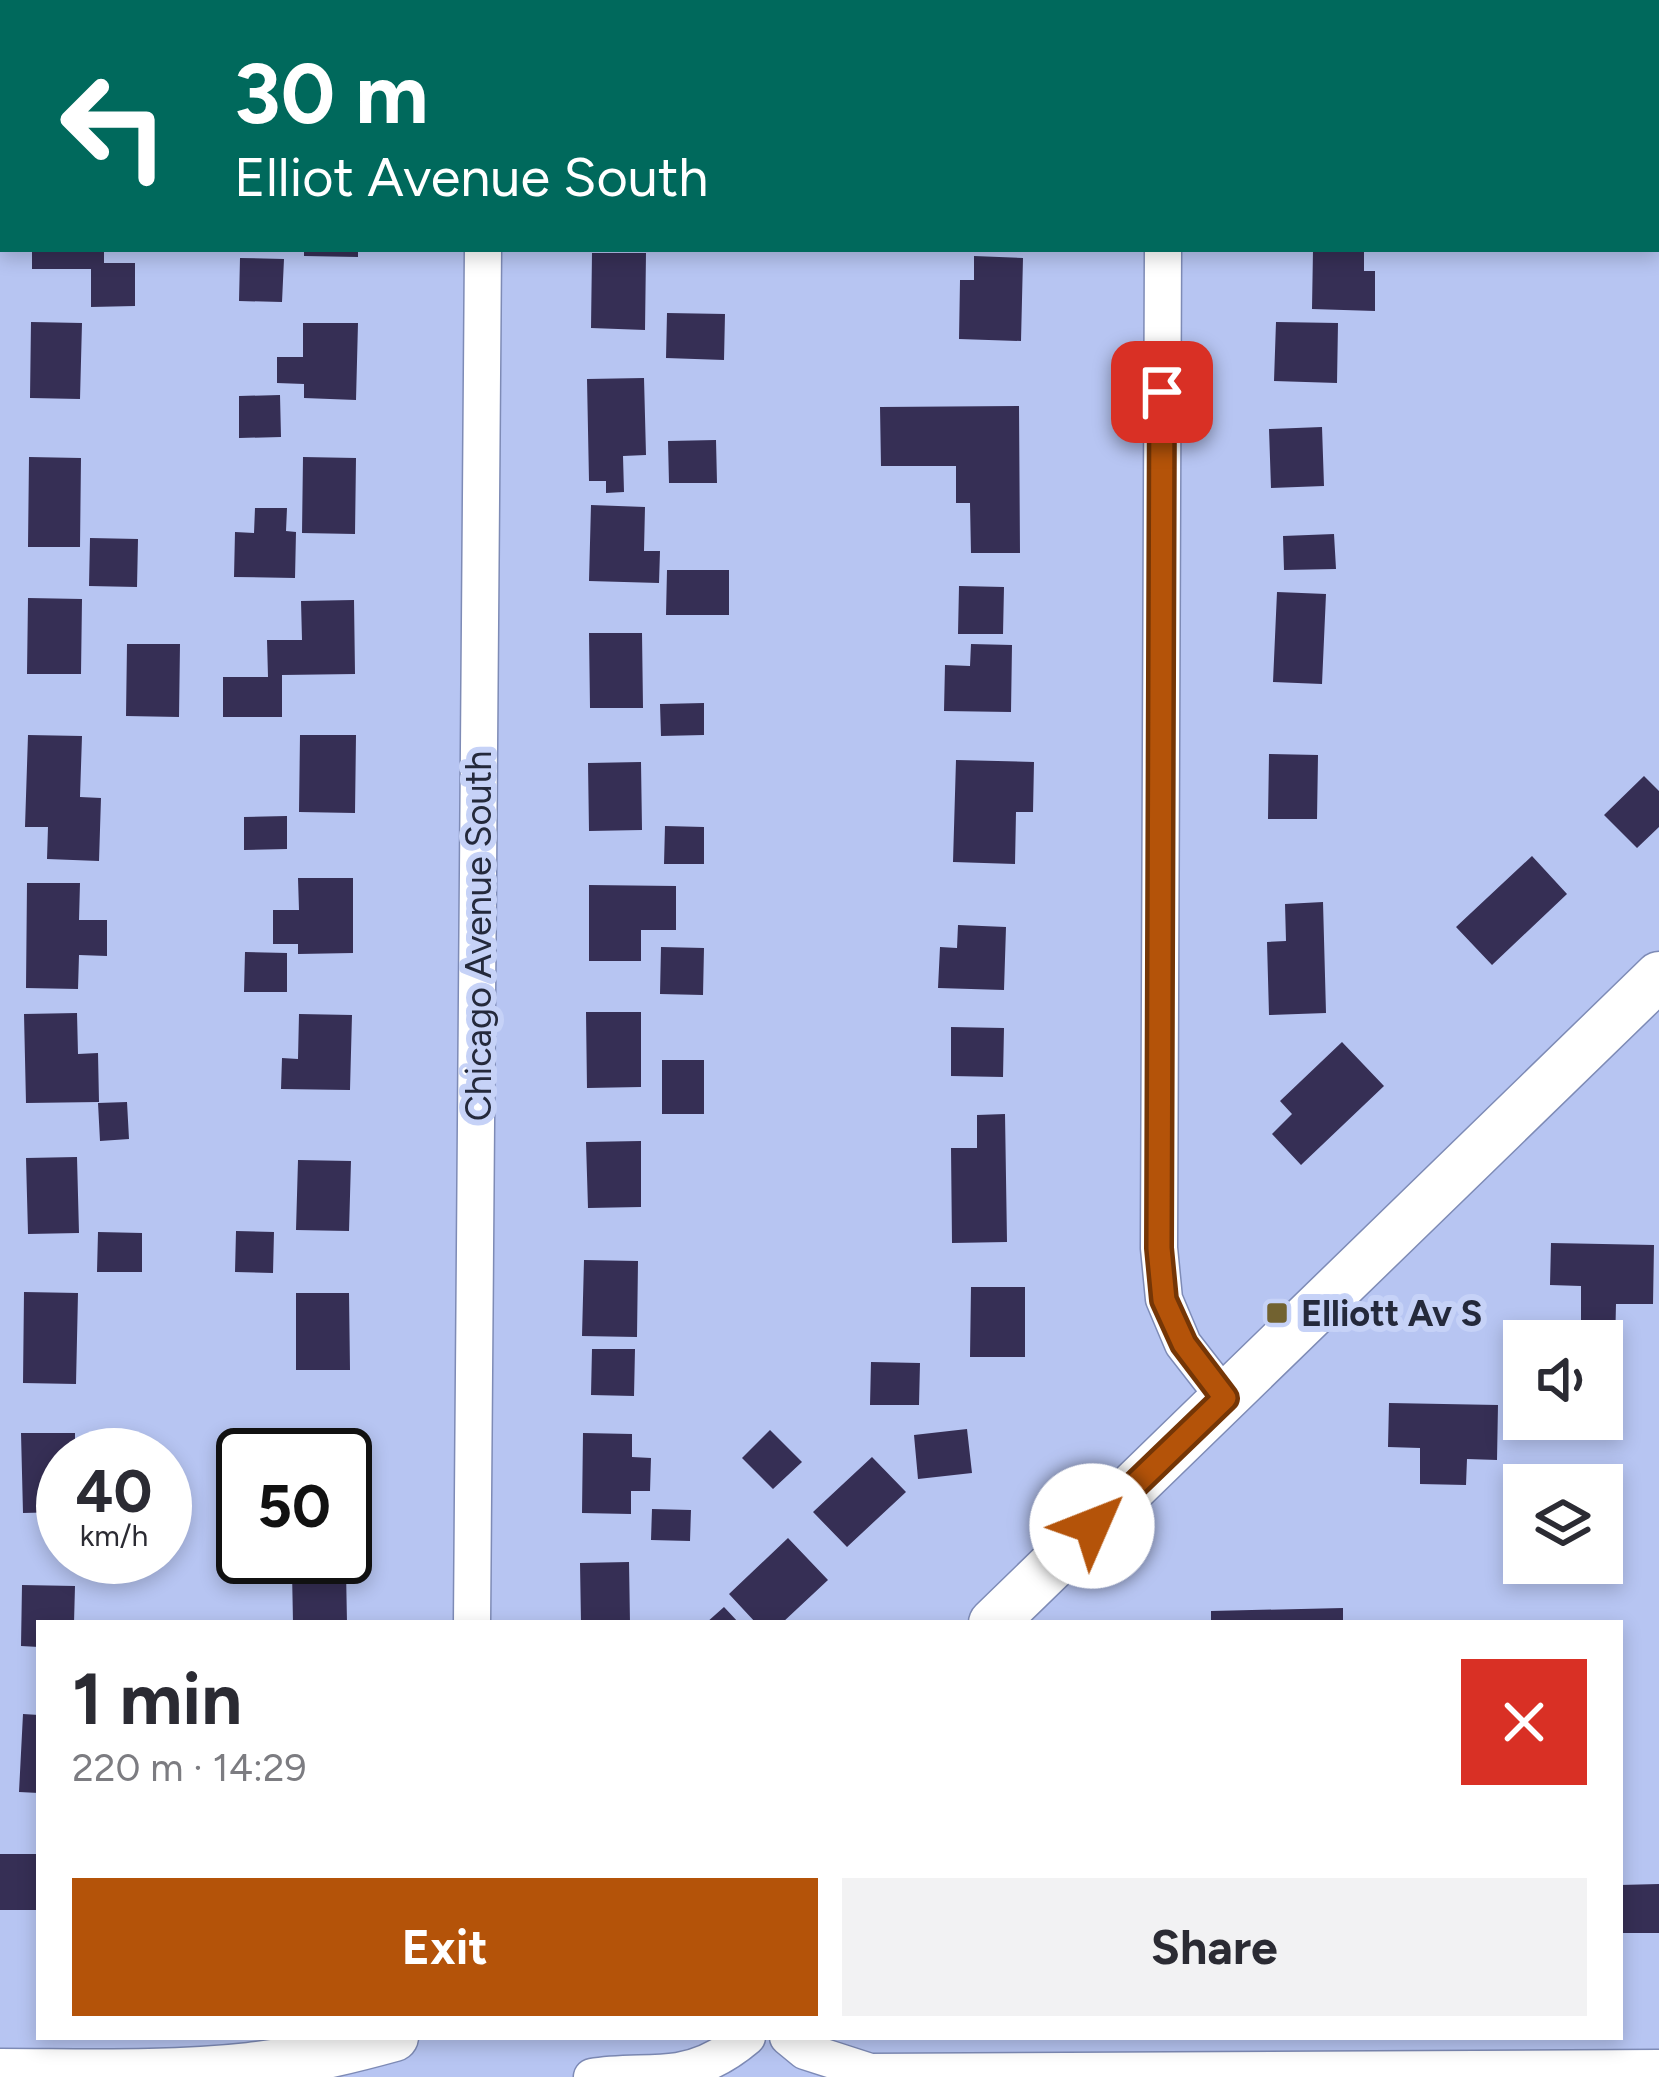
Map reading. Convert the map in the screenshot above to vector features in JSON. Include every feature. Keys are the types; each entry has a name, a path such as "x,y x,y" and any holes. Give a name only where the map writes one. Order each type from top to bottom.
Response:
{"main road":[{"path":"996,1620 1659,976"},
{"path":"0,2072 152,2073 252,2067 383,2040"}],"street":[{"name":"Chicago Avenue South","path":"472,1620 483,252"},
{"path":"1163,252 1159,1248 1164,1300 1184,1344 1225,1398"},
{"path":"592,2077 680,2071 727,2054 743,2040"},
{"path":"792,2040 805,2050 870,2072 1584,2073 1659,2068"}],"building":[{"path":"32,252 104,252 104,263 135,263 135,306 91,307 91,269 32,269"},
{"path":"304,252 358,252 358,257 304,256"},
{"path":"1313,252 1364,252 1364,271 1375,271 1375,311 1312,309"},
{"path":"592,253 646,253 645,330 591,328"},
{"path":"974,256 1023,258 1021,341 959,339 960,280 974,280"},
{"path":"240,258 284,259 282,302 239,301"},
{"path":"667,313 725,314 724,360 666,358"},
{"path":"31,322 82,323 80,399 30,398"},
{"path":"1276,322 1338,323 1337,383 1274,381"},
{"path":"303,323 358,323 356,400 304,398 304,384 277,383 277,357 303,357"},
{"path":"644,378 646,455 623,456 624,492 606,493 606,481 589,481 587,379"},
{"path":"280,395 281,437 239,438 239,396"},
{"path":"1019,406 1020,553 971,553 970,503 956,503 956,466 881,466 880,407"},
{"path":"1322,427 1324,486 1271,488 1269,429"},
{"path":"716,440 717,483 669,483 668,441"},
{"path":"29,457 81,458 80,547 28,547"},
{"path":"303,457 356,458 355,534 302,533"},
{"path":"591,505 645,507 644,551 660,551 659,583 589,581"},
{"path":"255,508 287,508 286,531 296,532 295,578 234,577 235,532 254,533"},
{"path":"1334,534 1336,569 1284,570 1283,536"},
{"path":"90,538 138,539 137,587 89,586"},
{"path":"667,570 729,570 729,615 666,615"},
{"path":"959,586 1004,587 1003,634 958,634"},
{"path":"1277,592 1326,594 1322,684 1273,682"},
{"path":"28,598 82,599 81,674 27,674"},
{"path":"354,600 355,674 282,675 282,717 223,717 223,677 268,677 267,640 302,640 301,601"},
{"path":"589,633 642,633 643,708 590,708"},
{"path":"127,644 180,644 179,717 126,716"},
{"path":"971,644 1012,645 1011,712 944,711 945,665 970,666"},
{"path":"704,703 704,735 661,736 660,704"},
{"path":"28,735 82,736 80,797 101,798 99,861 47,859 48,827 25,827"},
{"path":"300,735 356,735 355,813 299,812"},
{"path":"1269,754 1318,755 1317,819 1268,819"},
{"path":"956,760 1034,762 1033,812 1016,812 1015,864 953,862"},
{"path":"641,762 642,830 589,831 588,763"},
{"path":"1644,776 1659,791 1659,827 1637,848 1604,815"},
{"path":"287,816 287,849 244,850 244,817"},
{"path":"665,826 704,827 704,864 664,864"},
{"path":"1532,856 1567,894 1492,965 1456,927"},
{"path":"298,878 353,878 353,953 298,954 298,944 273,944 273,910 299,910"},
{"path":"27,883 80,883 79,920 107,920 107,956 79,955 78,989 26,988"},
{"path":"589,885 676,886 676,930 641,930 641,961 589,961"},
{"path":"1323,902 1326,1013 1269,1015 1267,942 1286,941 1285,904"},
{"path":"958,925 1006,927 1004,990 938,988 940,947 957,948"},
{"path":"661,947 704,948 703,995 660,994"},
{"path":"245,952 287,953 287,992 244,992"},
{"path":"586,1012 641,1012 641,1087 587,1088"},
{"path":"77,1013 78,1054 98,1053 99,1102 26,1103 24,1014"},
{"path":"299,1014 352,1015 350,1090 281,1089 282,1058 298,1059"},
{"path":"951,1027 1004,1028 1003,1077 951,1076"},
{"path":"1342,1042 1384,1086 1301,1165 1272,1134 1292,1114 1280,1101"},
{"path":"662,1060 704,1060 704,1114 662,1114"},
{"path":"127,1102 129,1139 100,1141 98,1103"},
{"path":"1005,1114 1007,1242 952,1243 951,1148 977,1148 977,1115"},
{"path":"641,1141 641,1207 588,1208 586,1142"},
{"path":"77,1157 79,1233 28,1234 26,1158"},
{"path":"298,1160 351,1161 349,1231 296,1230"},
{"path":"236,1231 274,1232 273,1273 235,1272"},
{"path":"98,1232 142,1233 142,1272 97,1272"},
{"path":"1551,1243 1654,1245 1653,1304 1616,1304 1616,1320 1581,1320 1581,1286 1550,1285"},
{"path":"584,1260 638,1261 637,1337 582,1336"},
{"path":"971,1287 1025,1287 1025,1357 970,1357"},
{"path":"24,1292 78,1293 76,1384 23,1383"},
{"path":"296,1293 349,1293 350,1370 296,1370"},
{"path":"592,1349 635,1349 634,1396 591,1395"},
{"path":"871,1362 920,1363 919,1405 870,1405"},
{"path":"1389,1403 1498,1405 1497,1460 1467,1459 1466,1485 1420,1484 1420,1448 1388,1447"},
{"path":"967,1429 972,1473 918,1479 914,1435"},
{"path":"770,1430 802,1462 773,1489 742,1458"},
{"path":"21,1433 36,1433 36,1513 23,1513"},
{"path":"583,1433 632,1434 632,1457 651,1458 650,1491 631,1491 631,1514 582,1513"},
{"path":"872,1457 906,1492 847,1547 813,1512"},
{"path":"652,1509 691,1510 690,1541 651,1540"},
{"path":"788,1538 828,1580 785,1620 753,1620 729,1594"},
{"path":"629,1562 630,1620 581,1620 580,1563"},
{"path":"292,1584 346,1584 347,1620 293,1620"},
{"path":"22,1585 75,1586 74,1620 36,1620 36,1647 21,1646"},
{"path":"724,1607 736,1620 709,1620"},
{"path":"1343,1608 1343,1620 1211,1620 1211,1611"},
{"path":"23,1714 36,1715 36,1793 19,1792"},
{"path":"0,1854 36,1854 36,1910 0,1910"},
{"path":"1659,1884 1659,1933 1623,1933 1623,1885"}],"place":[{"name":"Elliott Av S","path":"1277,1313"}],"route":[{"path":"1092,1526 1225,1398 1184,1344 1164,1300 1159,1248 1162,392"}]}
